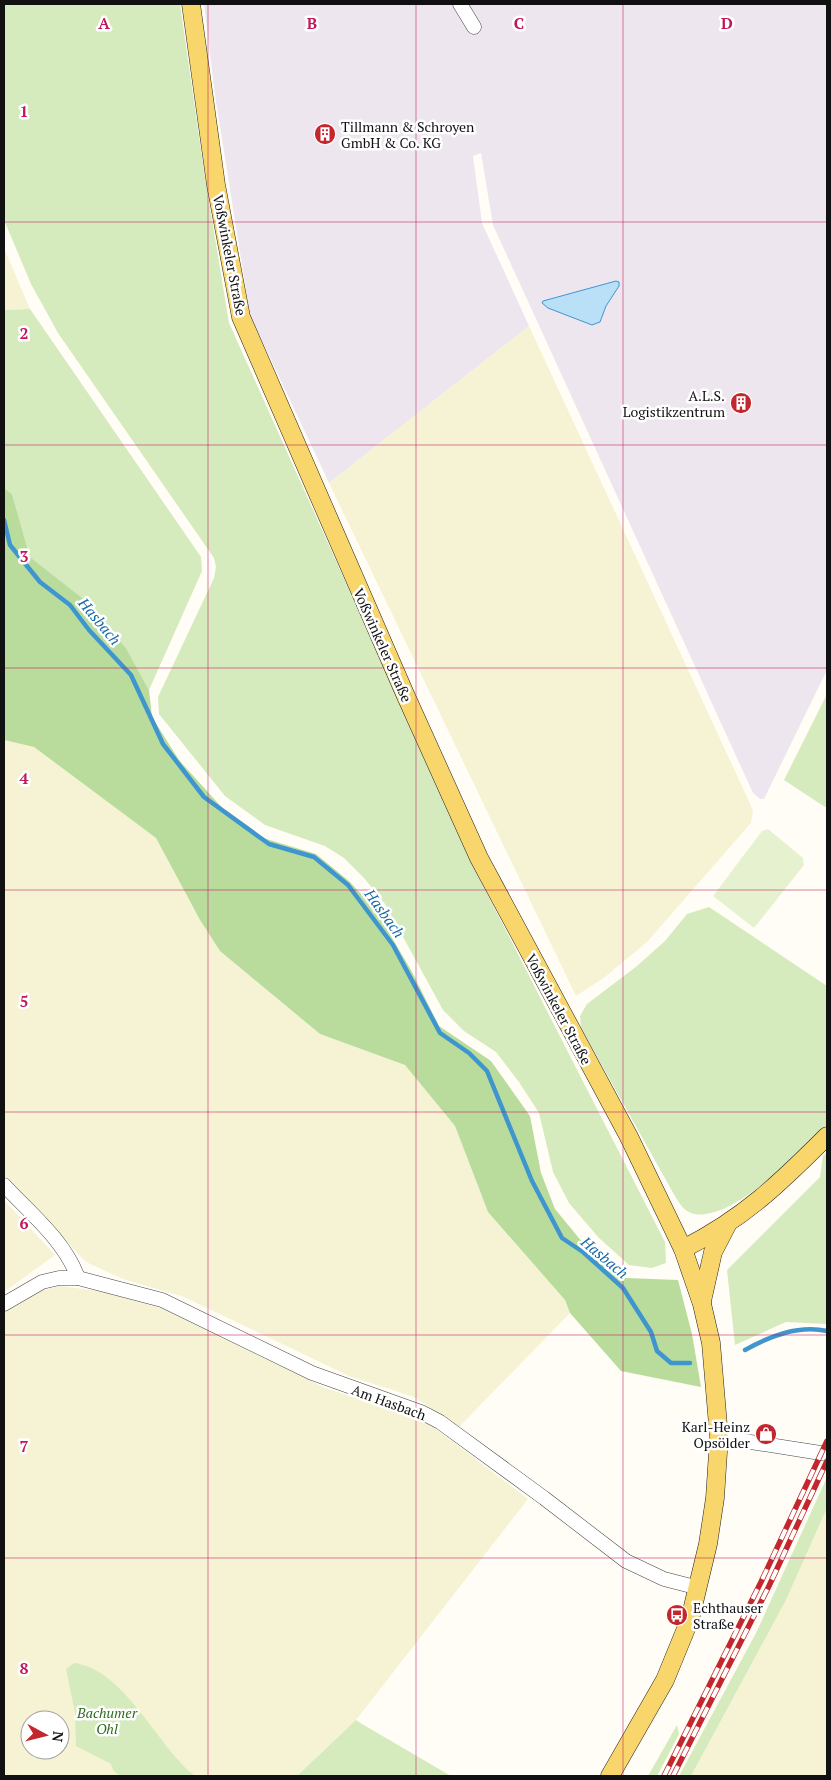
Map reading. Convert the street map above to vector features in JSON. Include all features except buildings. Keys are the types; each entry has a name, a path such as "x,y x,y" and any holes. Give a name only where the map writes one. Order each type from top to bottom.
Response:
{"main road":[{"name":"Voßwinkeler Straße","path":"191,4 216,185 241,317 401,686 479,858 629,1137 683,1249 702,1304 711,1344 719,1437 715,1498 699,1588 690,1619 665,1680 610,1776"},
{"path":"683,1249 727,1225 772,1190 827,1136"},
{"path":"702,1304 712,1252 727,1225"}],"street":[{"path":"460,4 474,27"},
{"path":"4,1186 57,1242 72,1262 78,1278"},
{"name":"Am Hasbach","path":"4,1304 42,1282 58,1278 78,1278 162,1300 312,1373 421,1412 440,1422 551,1503 626,1561 664,1579 699,1588"},
{"path":"719,1437 827,1454"}],"shaded area":[{"path":"204,4 827,4 827,670 764,799 760,799 753,793 493,225 481,153 473,156 482,223 529,326 329,483 250,315 215,95"}],"green space":[{"path":"4,4 180,4 204,171 229,323 475,870 665,1242 666,1263 652,1268 629,1265 598,1237 569,1203 553,1172 539,1113 519,1082 496,1052 464,1031 443,1010 385,904 364,878 344,858 325,846 265,825 225,796 159,714 158,697 214,578 216,567 214,558 58,333 31,284 4,220"},
{"path":"4,248 30,309 4,310"},
{"path":"30,309 201,557 202,571 149,690 126,648 85,600 30,557 12,494 4,488 4,310"},
{"path":"529,326 753,810 751,823 647,942 605,977 576,996 329,483"},
{"path":"4,488 12,494 30,557 85,600 126,648 149,690 152,717 179,760 225,811 263,838 316,854 349,881 375,909 411,970 439,1026 491,1061 530,1116 541,1173 555,1209 592,1254 626,1278 678,1280 692,1334 701,1387 621,1371 570,1313 565,1300 488,1212 455,1126 405,1065 320,1034 220,951 200,920 156,838 34,747 4,740"},
{"path":"827,694 827,805 825,807 784,780"},
{"path":"4,740 34,747 156,838 200,920 220,951 320,1034 405,1065 455,1126 488,1212 565,1300 570,1313 459,1427 414,1397 349,1376 184,1297 123,1279 86,1262 4,1175"},
{"path":"768,829 803,858 804,865 754,928 713,896 762,831"},
{"path":"709,907 827,986 827,1126 783,1169 762,1185 722,1210 704,1214 687,1211 676,1198 581,1028 580,1016 587,1004 637,966 665,941 687,914"},
{"path":"827,1152 827,1324 786,1322 735,1345 727,1270 820,1177 823,1156"},
{"path":"4,1200 55,1255 4,1292"},
{"path":"60,1286 99,1291 161,1308 325,1388 400,1412 432,1426 528,1499 356,1720 297,1776 190,1776 159,1739 136,1776 4,1776 4,1312 32,1293"},
{"path":"827,1477 827,1508 786,1600 691,1776 679,1776 756,1633"},
{"path":"827,1508 827,1776 691,1776 786,1600"},
{"name":"Bachumer Ohl","path":"74,1663 92,1668 109,1679 125,1694 181,1763 195,1776 120,1776 113,1770 111,1764 76,1746 75,1713 66,1669"},
{"path":"356,1720 362,1724 451,1776 297,1776"},
{"path":"677,1725 679,1734 657,1776 648,1776"}],"water":[{"path":"616,281 619,282 619,286 606,306 600,322 592,325 548,308 542,303 543,301"}],"waterway":[{"name":"Hasbach","path":"4,520 10,545 40,582 70,605 89,630 131,675 163,744 204,797 269,844 314,857 348,885 393,945 440,1033 469,1053 487,1071 532,1181 562,1238 583,1252 623,1288 651,1332 657,1351 671,1363 690,1363"},
{"name":"Hasbach","path":"745,1350 764,1340 784,1333 805,1329 827,1331"}],"railway":[{"path":"664,1776 761,1582 827,1441"},
{"path":"673,1776 769,1586 827,1461"}],"place":[{"name":"Tillmann & Schroyen GmbH & Co. KG","path":"325,134"},
{"name":"A.L.S. Logistikzentrum","path":"741,403"},
{"name":"Karl-Heinz Opsölder","path":"766,1434"},
{"name":"Echthauser Straße","path":"677,1615"}]}
